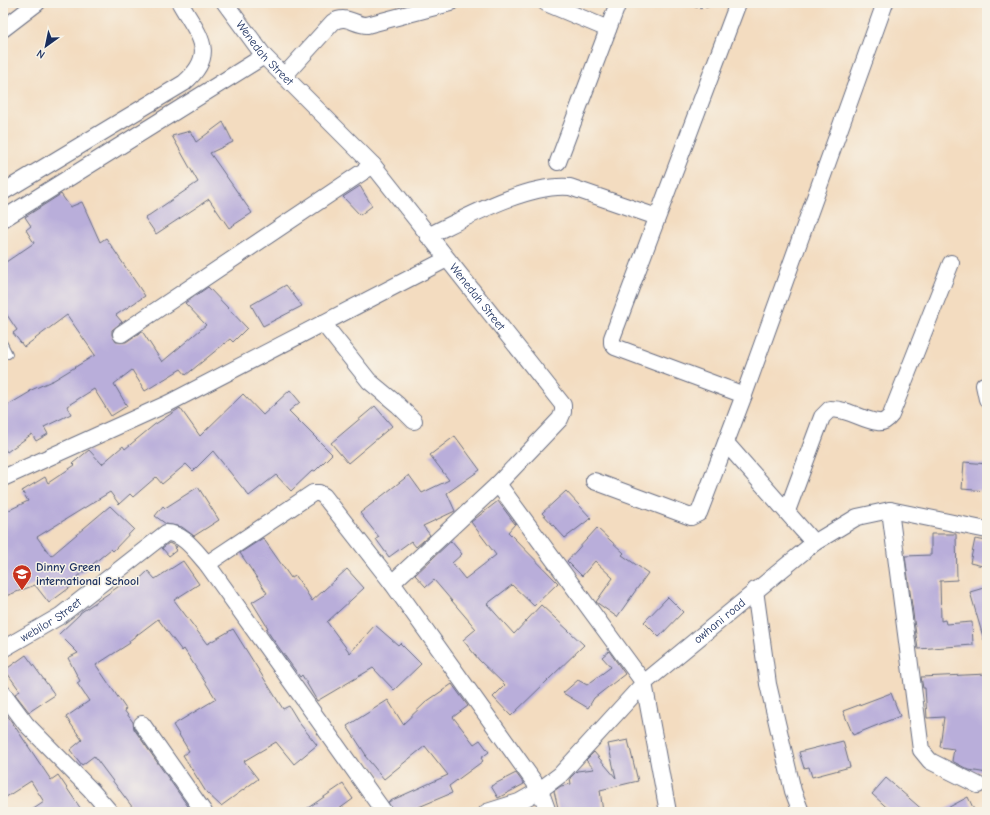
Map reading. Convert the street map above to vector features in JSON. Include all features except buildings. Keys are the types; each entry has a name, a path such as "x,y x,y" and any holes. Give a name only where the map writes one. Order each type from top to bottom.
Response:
{"street":[{"path":"3,29 37,3"},
{"path":"3,192 184,83 194,74 201,63 204,54 201,39 180,3"},
{"name":"Wenedah Street","path":"225,3 264,56 373,166 563,405 563,412 560,418 498,484 392,583"},
{"path":"284,76 333,22 339,18 349,19 361,25 367,25 450,3"},
{"path":"546,3 608,29"},
{"path":"558,162 618,3"},
{"path":"738,3 612,338 612,343 615,347 744,395"},
{"path":"594,481 691,517 696,516 699,513 744,395 885,3"},
{"path":"3,219 264,56"},
{"path":"121,334 373,166"},
{"path":"428,236 487,207 556,185 570,186 657,217"},
{"path":"3,478 169,403 448,259"},
{"path":"786,511 822,418 830,409 841,409 879,422 886,421 891,414 951,263"},
{"path":"323,323 369,381 398,405 414,421"},
{"path":"726,443 814,543"},
{"path":"498,484 644,683 668,812"},
{"path":"384,812 207,564 313,493 319,493 324,496 392,583 540,790 548,812"},
{"path":"890,510 921,750 930,761 978,785"},
{"name":"owhani road","path":"487,812 519,802 540,790 560,775 644,683 755,590 814,543 857,517 890,510 987,530"},
{"name":"webilor Street","path":"3,649 60,616 166,533 173,533 180,536 207,564"},
{"path":"755,590 768,684 793,791 801,812"},
{"path":"3,693 26,724 110,812"},
{"path":"142,724 204,812"}],"lane":[{"path":"697,3 706,3"},
{"path":"3,344 8,354"}],"place":[{"name":"Dinny Green international School","path":"22,591"}]}
